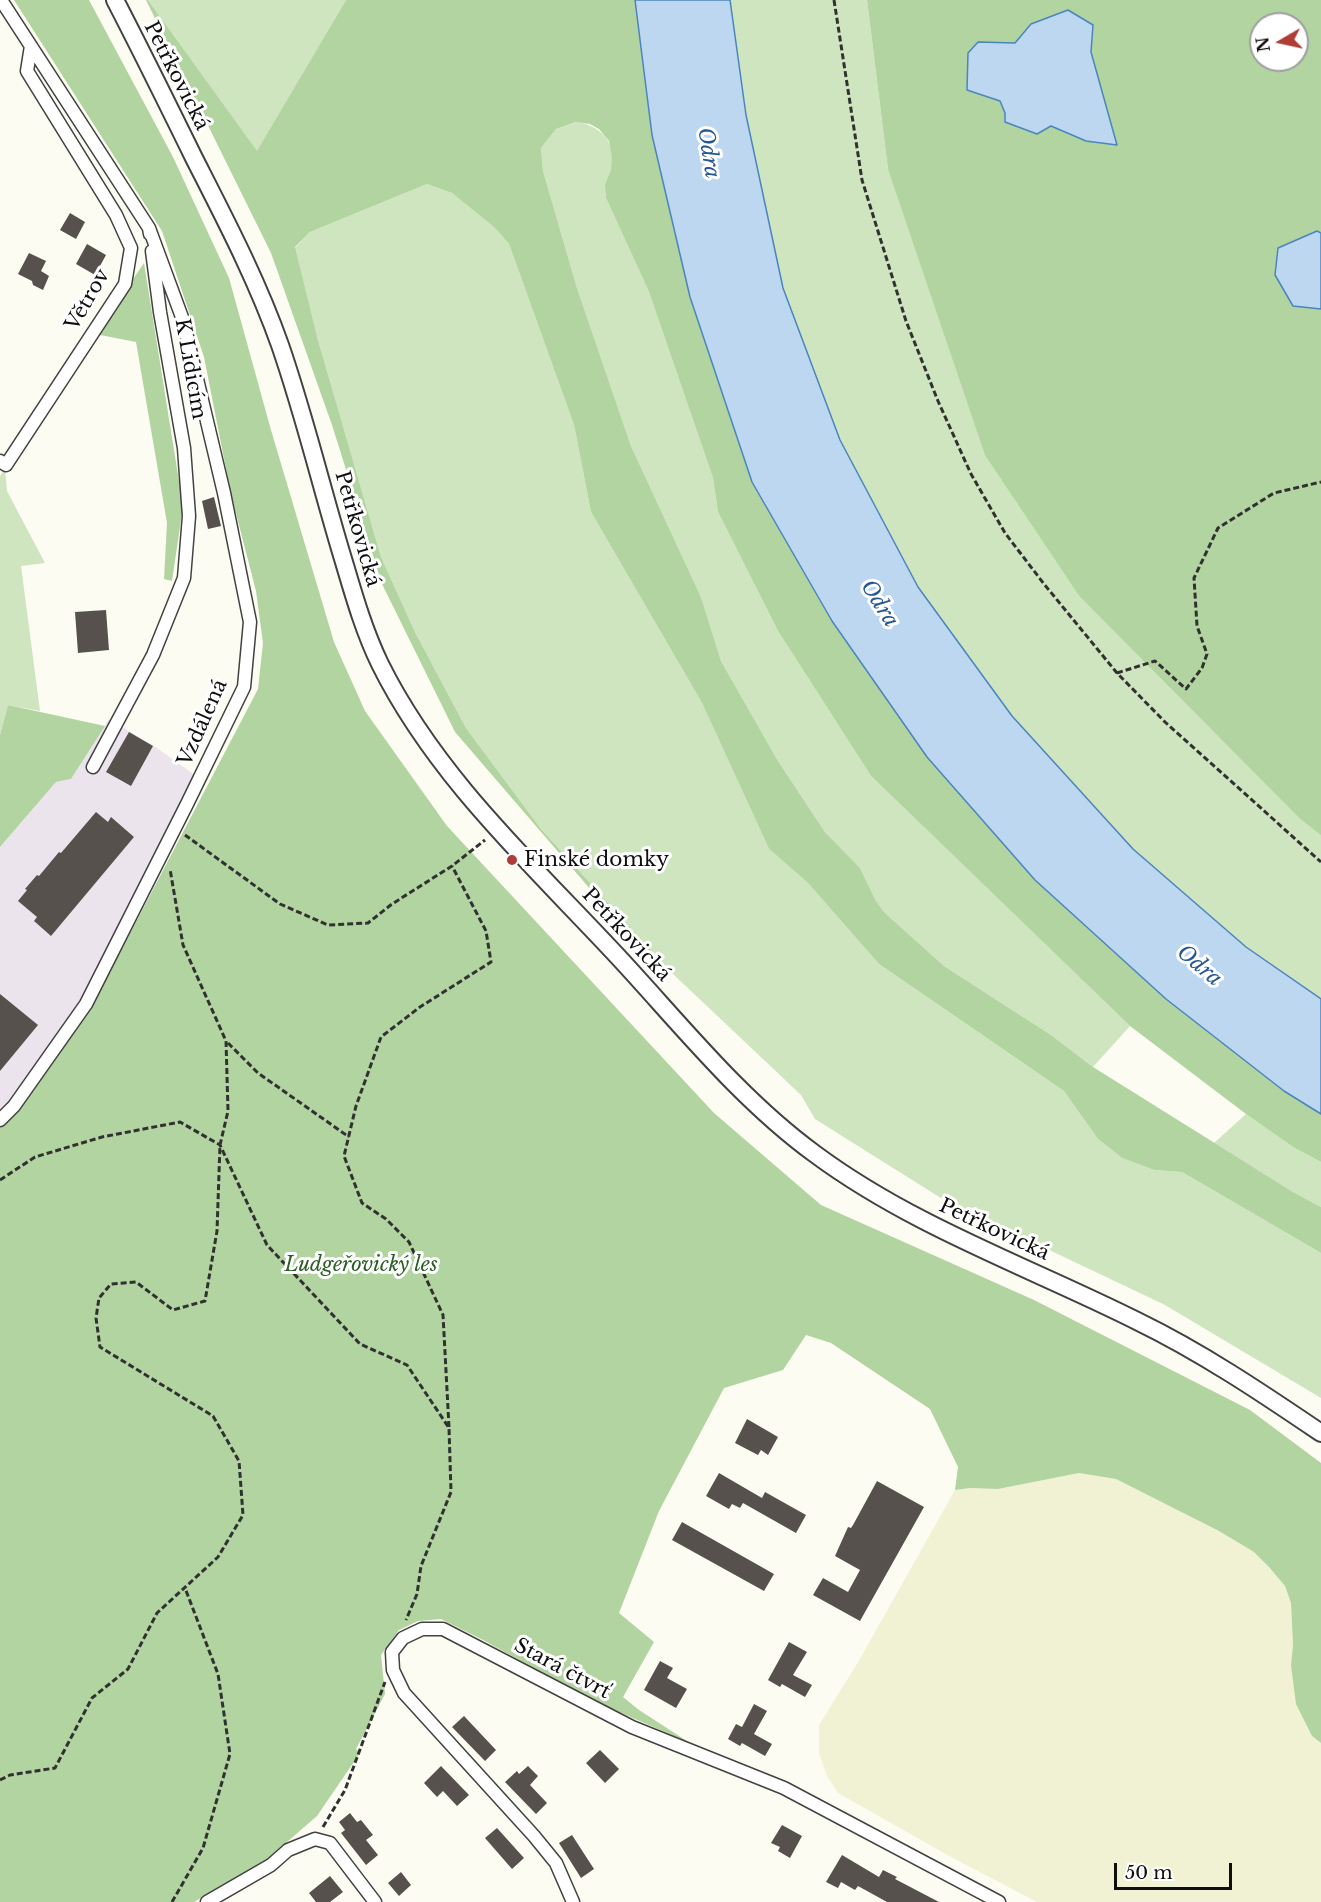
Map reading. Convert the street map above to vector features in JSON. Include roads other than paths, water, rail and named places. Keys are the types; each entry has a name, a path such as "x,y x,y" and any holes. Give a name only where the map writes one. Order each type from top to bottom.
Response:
{"street":[{"name":"K Lidicím","path":"1,0 149,228 160,312 184,448 189,516 184,578 153,655 93,767"},
{"name":"Petřkovická","path":"115,0 225,218 268,315 301,411 350,583 379,661 424,739 452,777 742,1090 784,1130 818,1157 865,1190 913,1216 1141,1323 1256,1390 1321,1434"},
{"name":"Větrov","path":"0,462 6,465 125,284 131,248 116,215 27,71 31,46"},
{"name":"Vzdálená","path":"0,1120 14,1106 86,1004 244,687 250,622 224,493 183,320 149,228"},
{"name":"Stará čtvrť","path":"573,1902 556,1863 404,1693 393,1670 392,1652 403,1638 422,1629 443,1629 632,1727 784,1788 999,1902"},
{"path":"207,1902 271,1865 288,1850 315,1839 330,1843 375,1902"}],"water":[{"name":"Odra","path":"635,0 730,0 746,115 783,288 840,440 918,587 1012,716 1133,849 1246,947 1321,999 1321,1114 1284,1091 1166,999 1035,880 927,757 832,621 752,482 690,297 652,135"},
{"path":"1068,10 1093,25 1091,52 1117,145 1086,141 1051,126 1037,134 1005,122 1005,113 1000,101 967,90 968,53 978,42 1015,43 1031,24"},
{"path":"1317,231 1321,233 1321,309 1293,306 1275,275 1278,248"}],"place":[{"name":"Finské domky","path":"512,860"}],"park label":[{"name":"Ludgeřovický les","path":"361,1265"}]}
